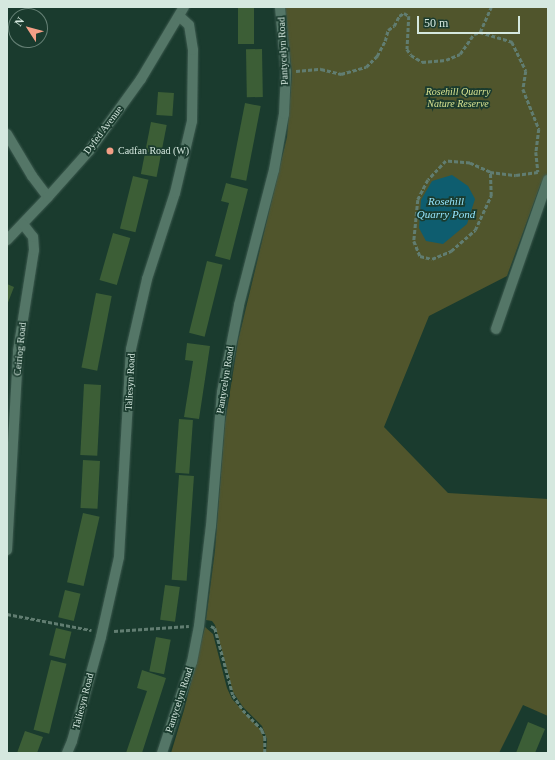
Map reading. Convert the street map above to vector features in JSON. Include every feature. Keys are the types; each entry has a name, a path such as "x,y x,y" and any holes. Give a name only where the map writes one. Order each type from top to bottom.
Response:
{"street":[{"name":"Pantycelyn Road","path":"162,753 192,662 200,620 211,526 222,392 239,305 274,170 284,114 286,72 280,7"},
{"name":"Dyfed Avenue","path":"7,240 89,151 140,79 181,11"},
{"name":"Taliesyn Road","path":"66,753 72,741 101,638 118,557 132,350 147,279 175,194 192,120 193,50 189,25 181,11"},
{"path":"7,134 32,176 48,197"},
{"path":"496,329 548,180"},
{"name":"Ceiriog Road","path":"7,550 18,351 34,250 33,236 23,224"}],"path":[{"path":"480,32 491,7"},
{"path":"286,72 321,69 341,74 366,67 377,56 385,41 388,30 394,26 399,16 404,13 409,16 407,49 411,55 422,62 446,60 460,54 474,34 480,32 512,42 526,71 523,89 539,129 536,152 538,172 548,180"},
{"path":"490,172 491,196 475,230 451,251 432,259 420,256 414,242 418,200 428,180 446,161 470,163 490,172 516,175 538,172"},
{"path":"200,620 215,628 233,695 243,710 262,730 265,737 265,753"}],"green space":[{"name":"Rosehill Quarry Nature Reserve","path":"285,7 548,7 548,184 541,183 507,276 429,316 384,427 448,493 548,499 548,716 523,705 499,753 266,753 267,739 262,726 243,707 233,692 215,625 212,621 206,620 215,550 225,423 238,341 287,137 292,74"},
{"path":"205,627 213,634 227,688 232,699 259,728 263,736 264,753 171,753 184,710"}],"water":[{"name":"Rosehill Quarry Pond","path":"452,175 468,186 475,199 467,224 443,244 426,241 419,228 421,200 432,181"}],"building":[{"path":"238,7 254,7 254,44 238,44"},
{"path":"246,49 262,49 263,97 247,97"},
{"path":"158,92 174,93 172,116 156,115"},
{"path":"245,103 261,106 246,181 230,178"},
{"path":"151,122 167,125 157,177 141,174"},
{"path":"133,176 149,180 135,232 120,228"},
{"path":"226,183 248,189 230,260 215,256 229,203 221,201"},
{"path":"113,233 130,238 117,285 99,280"},
{"path":"207,261 223,265 205,337 189,333"},
{"path":"7,284 14,287 7,305"},
{"path":"96,293 112,296 97,371 81,368"},
{"path":"187,343 210,346 199,419 184,417 193,361 185,360"},
{"path":"84,384 101,385 97,456 80,455"},
{"path":"179,419 193,420 189,474 175,473"},
{"path":"83,460 100,461 97,509 80,508"},
{"path":"179,475 194,476 187,581 172,580"},
{"path":"83,513 100,517 84,586 67,582"},
{"path":"165,585 180,587 175,622 160,620"},
{"path":"65,590 81,594 74,621 58,617"},
{"path":"56,628 72,632 65,659 49,655"},
{"path":"156,637 171,640 164,674 149,671"},
{"path":"51,660 67,664 49,734 34,730"},
{"path":"142,670 166,678 142,753 126,753 147,691 137,688"},
{"path":"528,722 545,729 535,753 516,753"},
{"path":"25,731 43,737 37,753 17,753"}],"place":[{"name":"Cadfan Road (W)","path":"110,151"}]}
